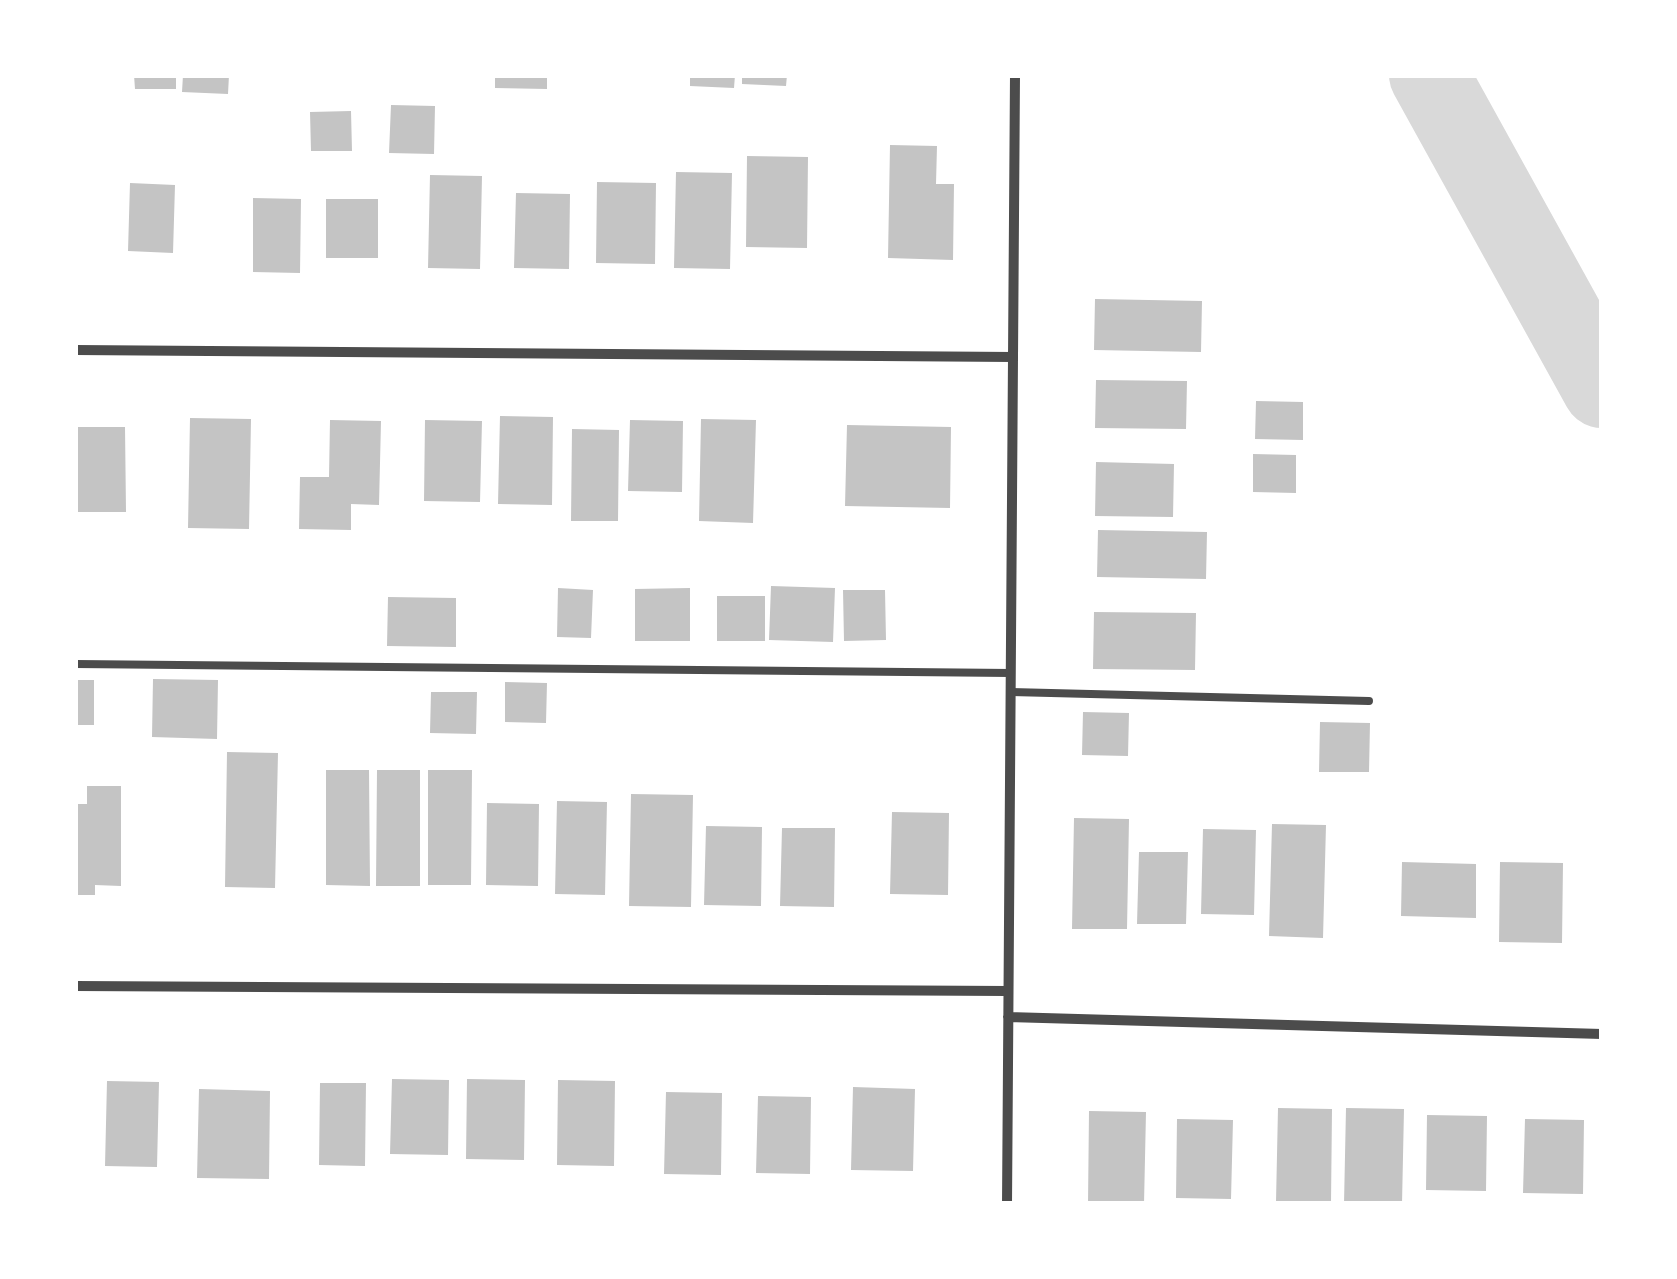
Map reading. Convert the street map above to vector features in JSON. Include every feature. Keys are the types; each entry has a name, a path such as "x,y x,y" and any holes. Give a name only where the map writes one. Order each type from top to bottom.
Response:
{"street":[{"path":"1006,1204 1015,75"},
{"path":"75,350 1014,356"},
{"path":"75,986 1008,991"},
{"path":"1008,1017 1602,1034"}],"lane":[{"path":"75,664 1011,673"},
{"path":"1010,692 1368,701"}],"building":[{"path":"134,75 176,75 176,89 135,89"},
{"path":"183,75 229,75 228,94 182,92"},
{"path":"495,75 547,75 547,89 495,88"},
{"path":"690,75 735,75 734,88 690,86"},
{"path":"742,75 787,75 786,86 742,84"},
{"path":"391,105 435,106 434,154 389,153"},
{"path":"351,111 352,151 311,151 310,112"},
{"path":"890,145 937,146 936,184 954,184 953,260 888,258"},
{"path":"747,156 808,157 807,248 746,247"},
{"path":"676,172 732,173 730,269 674,268"},
{"path":"430,175 482,176 480,269 428,268"},
{"path":"597,182 656,183 655,264 596,263"},
{"path":"130,183 175,185 173,253 128,251"},
{"path":"516,193 570,194 569,269 514,268"},
{"path":"253,198 301,199 300,273 253,272"},
{"path":"326,199 378,199 378,258 326,258"},
{"path":"1095,299 1202,301 1201,352 1094,350"},
{"path":"1096,380 1187,381 1186,429 1095,428"},
{"path":"1256,401 1303,402 1303,440 1255,439"},
{"path":"500,416 553,417 552,505 498,504"},
{"path":"190,418 251,419 249,529 188,528"},
{"path":"701,419 756,420 753,523 699,521"},
{"path":"330,420 381,421 379,505 351,504 351,530 299,529 300,477 329,477"},
{"path":"425,420 482,421 480,502 424,501"},
{"path":"630,420 683,421 682,492 628,491"},
{"path":"847,425 951,427 950,508 845,506"},
{"path":"75,427 125,427 126,512 76,512"},
{"path":"572,429 619,430 618,521 571,521"},
{"path":"1253,454 1296,455 1296,493 1253,492"},
{"path":"1096,462 1174,464 1173,517 1095,516"},
{"path":"1098,530 1207,532 1206,579 1097,577"},
{"path":"771,586 835,588 833,642 769,640"},
{"path":"558,588 593,590 591,638 557,637"},
{"path":"690,588 690,641 635,641 635,589"},
{"path":"843,590 885,590 886,640 844,641"},
{"path":"717,596 765,596 765,641 717,641"},
{"path":"388,597 456,598 456,647 387,646"},
{"path":"1094,612 1196,613 1195,670 1093,669"},
{"path":"153,679 218,680 217,739 152,737"},
{"path":"75,680 94,680 94,725 75,725"},
{"path":"505,682 547,683 546,723 505,722"},
{"path":"431,692 477,692 476,734 430,733"},
{"path":"1083,712 1129,713 1128,756 1082,755"},
{"path":"1320,722 1370,723 1369,772 1319,772"},
{"path":"227,752 278,753 275,888 225,887"},
{"path":"326,770 369,770 370,886 326,885"},
{"path":"377,770 420,770 420,886 376,886"},
{"path":"428,770 472,770 471,885 428,885"},
{"path":"87,786 121,786 121,886 95,885 95,895 75,895 75,804 87,804"},
{"path":"631,794 693,795 691,907 629,906"},
{"path":"557,801 607,802 605,895 555,894"},
{"path":"487,803 539,804 538,886 486,885"},
{"path":"892,812 949,813 948,895 890,894"},
{"path":"1074,818 1129,819 1127,929 1072,929"},
{"path":"1272,824 1326,825 1323,938 1269,936"},
{"path":"706,826 762,827 761,906 704,905"},
{"path":"782,828 835,828 834,907 780,906"},
{"path":"1203,829 1256,830 1254,915 1201,914"},
{"path":"1139,852 1188,852 1186,924 1137,924"},
{"path":"1402,862 1476,864 1476,918 1401,916"},
{"path":"1500,862 1563,863 1562,943 1499,942"},
{"path":"392,1079 449,1080 448,1155 390,1154"},
{"path":"467,1079 525,1080 524,1160 466,1159"},
{"path":"558,1080 615,1081 614,1166 557,1165"},
{"path":"107,1081 159,1082 157,1167 105,1166"},
{"path":"320,1083 366,1083 365,1166 319,1165"},
{"path":"853,1087 915,1089 913,1171 851,1170"},
{"path":"199,1089 270,1091 269,1179 197,1178"},
{"path":"666,1092 722,1093 721,1175 664,1174"},
{"path":"758,1096 811,1097 810,1174 756,1173"},
{"path":"1278,1108 1332,1109 1331,1203 1276,1202"},
{"path":"1346,1108 1404,1109 1402,1204 1344,1204"},
{"path":"1089,1111 1146,1112 1144,1204 1088,1204"},
{"path":"1427,1115 1487,1116 1486,1191 1426,1190"},
{"path":"1177,1119 1233,1120 1231,1199 1176,1198"},
{"path":"1525,1119 1584,1120 1583,1194 1523,1193"}],"waterway":[{"path":"1429,75 1602,388"}]}
